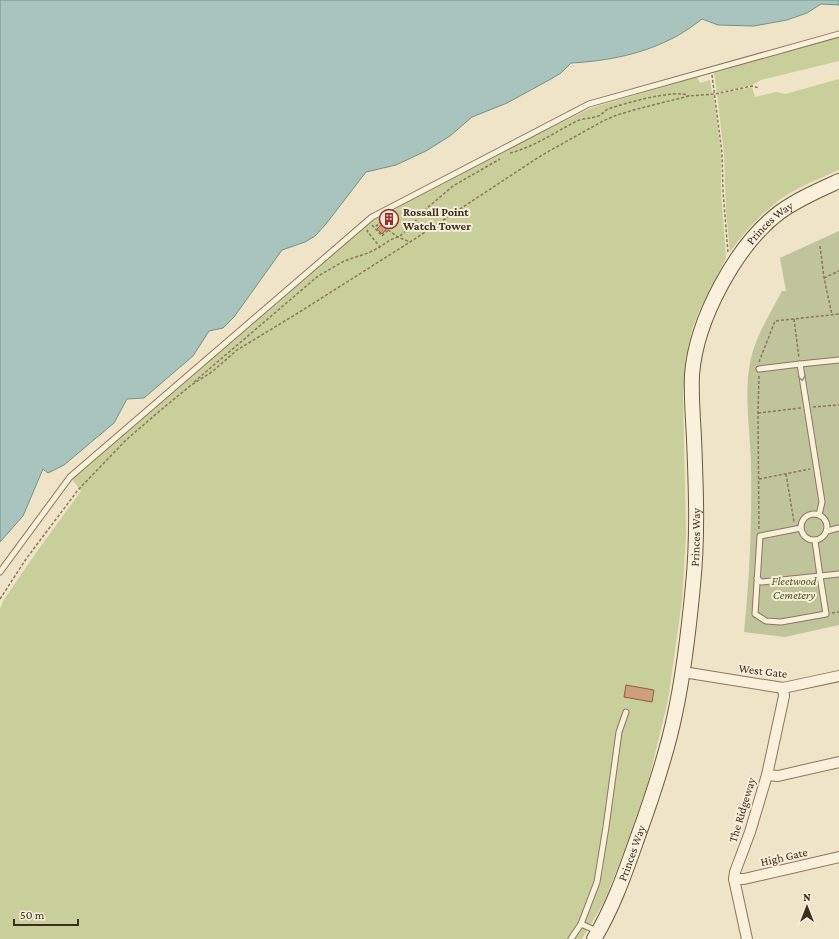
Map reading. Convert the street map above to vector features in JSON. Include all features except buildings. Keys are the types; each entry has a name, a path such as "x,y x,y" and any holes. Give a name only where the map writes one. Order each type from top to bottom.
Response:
{"street":[{"name":"Princes Way","path":"596,935 622,882 654,791 675,715 683,672 696,544 692,375 697,347 704,322 736,260 755,235 779,213 810,194 839,180"},
{"name":"West Gate","path":"683,672 783,688 839,676"},
{"name":"The Ridgeway","path":"747,939 734,879 735,872 750,832 766,775 784,696 783,688"},
{"path":"766,775 778,776 839,762"},
{"name":"High Gate","path":"734,879 744,879 839,857"}],"lane":[{"path":"0,572 70,477 372,217 589,104 839,34"},
{"path":"759,369 839,360"},
{"path":"800,364 822,502 819,515"},
{"path":"798,529 805,537 815,541 823,537 827,531 827,524 819,515 811,514 805,518 798,529 760,536 755,614 766,621 781,622 826,614 815,541"},
{"path":"827,531 839,528"},
{"path":"757,578 761,582 839,574"},
{"path":"571,939 582,924 597,882 619,732 626,712"},
{"path":"582,924 596,935"}],"path":[{"path":"711,70 722,153 723,191 728,254 736,260"},
{"path":"190,386 213,371 237,350 410,242 542,156 603,121 616,115 689,96 715,94 752,86 759,88"},
{"path":"508,154 531,145 577,121 597,117 607,110 636,100 670,94 685,94 689,96"},
{"path":"0,599 26,559 78,490 126,440 318,276 344,261 358,257 398,237 411,226 427,208 449,189 502,157"},
{"path":"368,220 382,236 388,230"},
{"path":"380,247 367,231 382,221 388,227 388,230 398,237 410,242"},
{"path":"820,246 824,278 832,315"},
{"path":"824,278 839,271"},
{"path":"760,536 758,413 759,360 775,321 839,314"},
{"path":"794,319 800,364"},
{"path":"758,413 839,405"},
{"path":"759,479 817,468"},
{"path":"786,474 798,529"}],"green space":[{"path":"839,37 839,61 761,80 752,85 717,93 714,73"},
{"path":"697,77 700,83 710,80 711,95 714,96 721,154 721,191 726,258 700,309 692,329 686,357 683,395 686,534 682,601 668,700 648,783 622,857 604,902 582,939 0,939 0,609 3,601 38,550 81,491 70,477 372,217 591,108"},
{"path":"839,79 839,170 802,186 777,202 752,225 730,252 726,212 724,154 717,94 752,87 755,97 776,92 785,94"},
{"name":"Fleetwood Cemetery","path":"839,231 839,625 785,637 744,632 748,590 751,526 751,463 747,387 752,353 763,326 782,291 786,291 780,258"}],"water":[{"path":"0,0 839,0 839,5 821,4 807,13 787,20 754,26 718,25 702,19 677,36 652,48 626,56 571,63 561,73 507,103 472,117 450,136 426,151 396,165 366,172 315,236 305,242 282,250 234,317 223,328 209,331 193,356 144,398 127,399 114,423 64,465 48,473 43,469 23,516 0,542"}],"place":[{"name":"Rossall Point Watch Tower","path":"389,219"}]}
